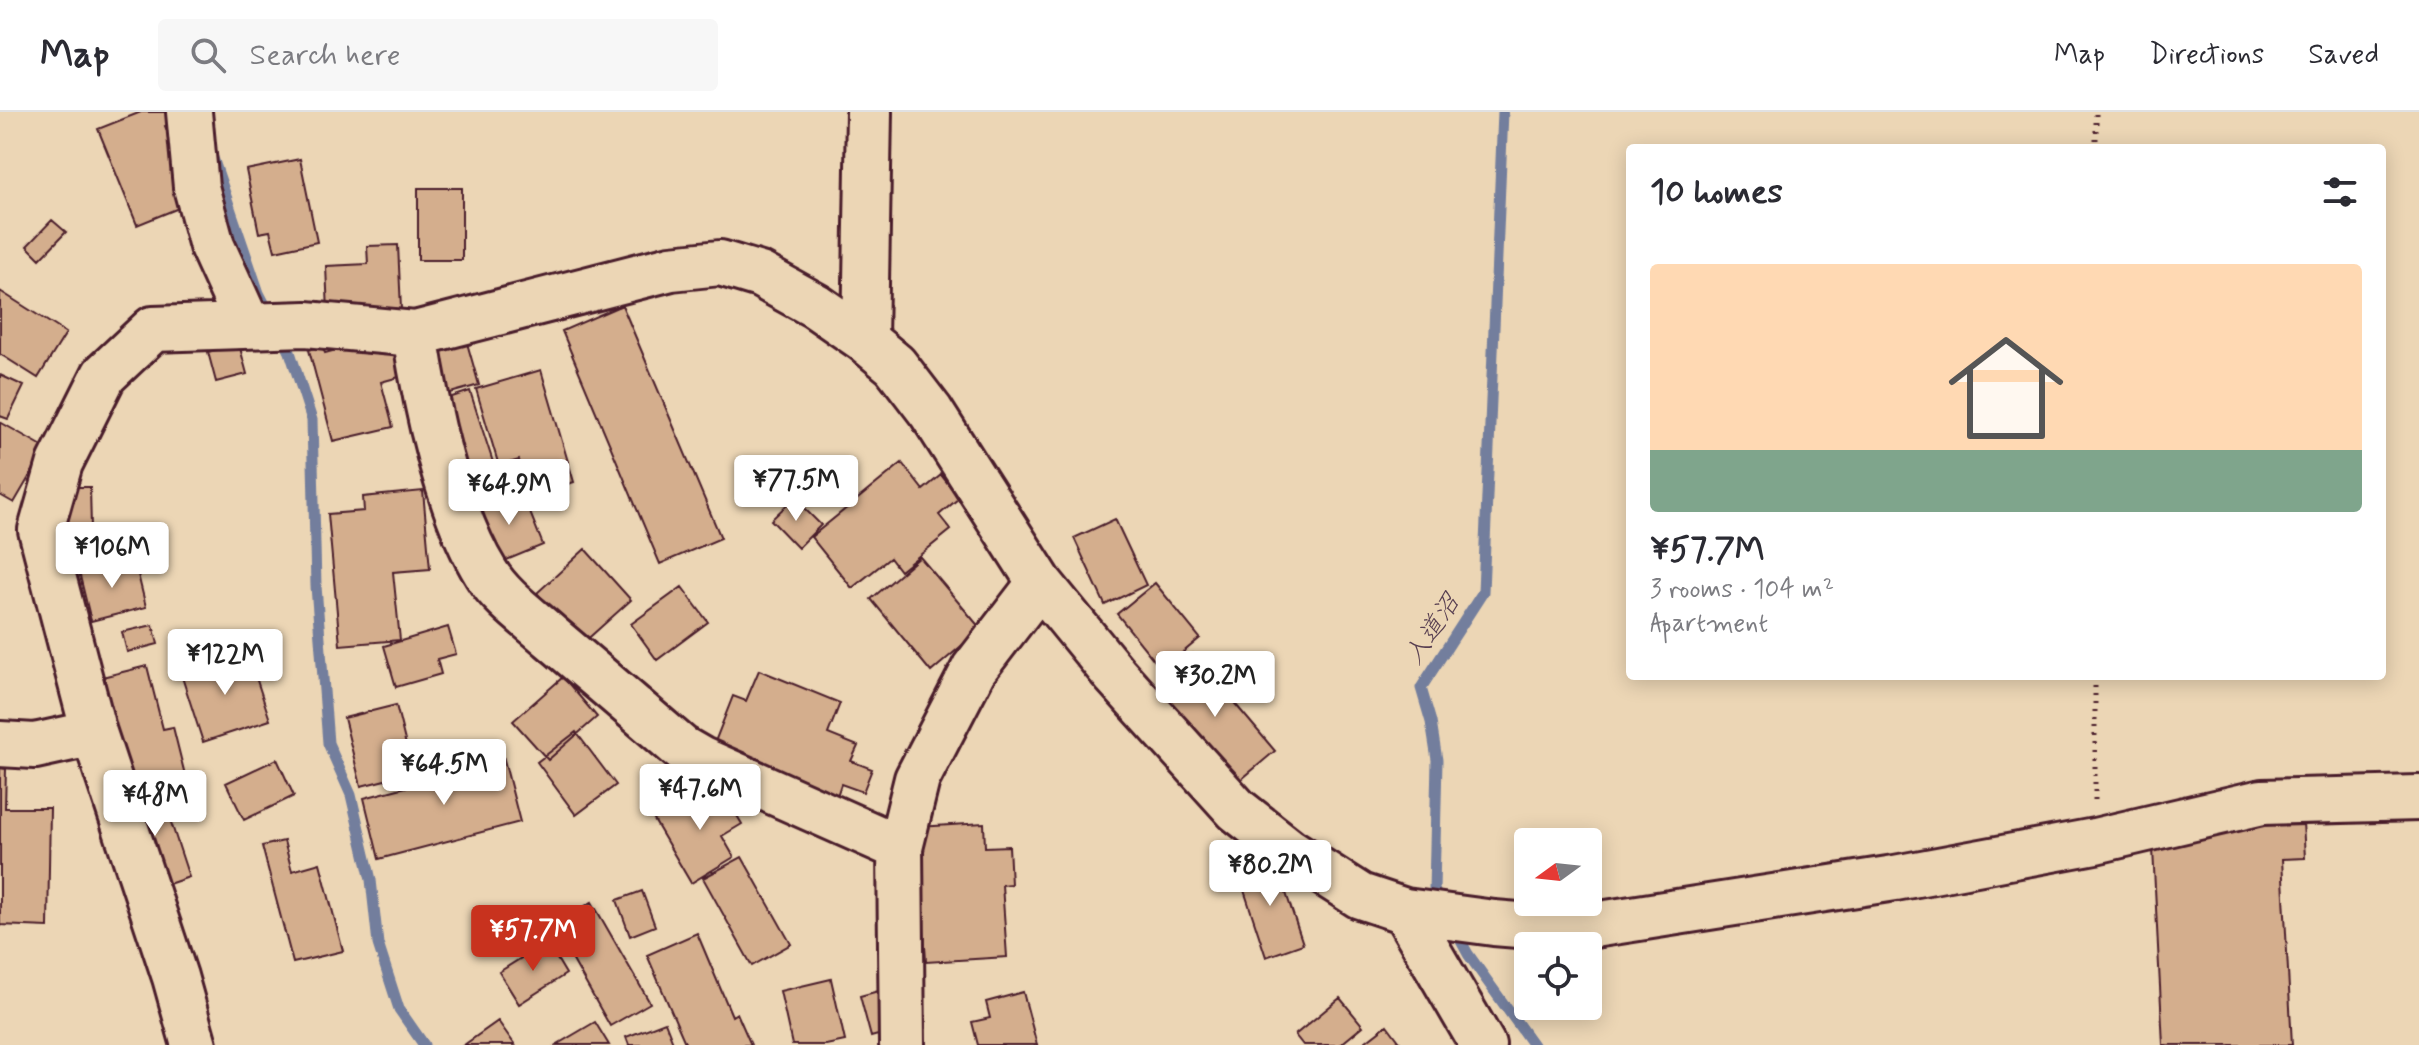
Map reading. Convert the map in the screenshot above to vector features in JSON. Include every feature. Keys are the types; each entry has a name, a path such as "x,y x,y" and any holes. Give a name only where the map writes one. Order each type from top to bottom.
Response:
{"street":[{"path":"189,112 196,187 212,246 248,325"},
{"path":"865,340 869,112"},
{"path":"194,1045 175,977 94,733 41,530 60,463 104,375 153,329 306,324 415,334 671,268 720,263 760,275 816,306 895,365 931,412 1040,583 1115,675 1237,810 1288,850 1360,896 1412,912 1568,929 1895,878 2095,841 2262,802 2419,798"},
{"path":"415,334 423,384 447,477 463,527 486,575 514,604 681,748 900,848"},
{"path":"902,1045 900,848 917,779 974,669 1040,583"},
{"path":"0,744 35,746 94,733"},
{"path":"1412,912 1483,1045"}],"path":[{"path":"2096,112 2096,144"},
{"path":"2095,680 2095,841"}],"building":[{"path":"141,112 173,112 177,121 165,126 184,172 186,205 137,225 98,129"},
{"path":"300,159 317,242 275,251 270,231 259,233 246,170"},
{"path":"418,188 462,188 462,260 418,260"},
{"path":"52,220 66,232 40,259 27,246"},
{"path":"398,245 401,309 328,312 326,266 368,264 367,246"},
{"path":"0,291 66,333 38,378 0,354"},
{"path":"622,305 721,538 660,564 562,331"},
{"path":"467,343 479,385 436,397 424,355"},
{"path":"239,344 247,374 216,382 208,352"},
{"path":"322,346 325,353 347,347 399,349 404,364 397,366 399,377 381,382 393,427 333,441 309,350"},
{"path":"541,370 574,482 529,496 519,460 499,466 476,389"},
{"path":"0,375 24,386 8,419 0,416"},
{"path":"470,391 502,490 463,503 431,404"},
{"path":"0,422 46,448 14,503 0,495"},
{"path":"902,463 923,490 941,475 959,498 939,515 951,530 900,571 890,558 852,588 811,537"},
{"path":"67,487 90,487 91,528 68,529"},
{"path":"521,490 543,545 497,564 475,509"},
{"path":"423,491 430,569 393,572 400,640 340,645 328,514 364,511 363,497"},
{"path":"794,498 821,525 798,548 771,520"},
{"path":"1115,519 1146,585 1105,605 1074,538"},
{"path":"92,535 97,557 69,564 64,542"},
{"path":"585,549 631,600 582,644 537,593"},
{"path":"920,557 981,629 931,672 871,599"},
{"path":"134,558 146,607 91,621 79,572"},
{"path":"1155,583 1200,638 1162,670 1117,614"},
{"path":"682,587 708,622 657,660 631,624"},
{"path":"153,625 158,644 127,652 122,632"},
{"path":"448,627 456,654 437,659 441,674 396,687 384,646"},
{"path":"248,653 270,720 203,742 181,674"},
{"path":"1193,654 1275,751 1237,783 1155,687"},
{"path":"147,666 163,729 173,727 185,775 125,789 98,678"},
{"path":"759,670 840,703 828,734 858,746 851,761 872,769 863,792 841,784 835,802 711,752 733,696 746,701"},
{"path":"563,677 597,717 548,760 513,721"},
{"path":"396,705 413,773 361,786 344,718"},
{"path":"576,732 616,785 576,815 537,762"},
{"path":"502,752 520,822 379,859 364,798 440,778 438,768"},
{"path":"277,759 294,796 244,820 226,783"},
{"path":"0,768 6,769 5,808 50,808 48,927 0,925"},
{"path":"717,782 742,824 722,836 734,857 691,883 654,820"},
{"path":"159,786 189,877 151,890 121,799"},
{"path":"2303,822 2305,858 2282,859 2292,1045 2163,1045 2152,829"},
{"path":"984,823 985,847 1009,846 1011,884 1002,885 1007,957 926,962 918,827"},
{"path":"284,841 292,871 320,863 343,951 293,963 262,846"},
{"path":"742,857 791,944 752,966 703,878"},
{"path":"1275,860 1303,944 1266,957 1238,872"},
{"path":"642,891 655,926 630,936 617,900"},
{"path":"592,902 650,1003 610,1026 553,925"},
{"path":"697,933 732,1016 737,1013 751,1045 686,1045 647,955"},
{"path":"547,942 566,974 519,1004 499,972"},
{"path":"831,979 845,1041 826,1045 792,1045 780,991"},
{"path":"882,990 892,1031 871,1037 860,996"},
{"path":"1023,992 1037,1045 978,1045 972,1022 990,1018 986,1002"},
{"path":"1340,998 1363,1026 1340,1045 1303,1045 1295,1035"},
{"path":"498,1021 515,1045 464,1045"},
{"path":"595,1022 609,1045 556,1045"},
{"path":"665,1022 674,1045 629,1045 626,1037"},
{"path":"1387,1025 1402,1045 1361,1045"}],"waterway":[{"name":"入道沼","path":"1441,904 1434,890 1437,760 1421,688 1483,592 1503,112"},
{"path":"212,155 259,293 271,316"},
{"path":"281,334 312,420 316,586 328,743 351,795 371,880 378,944 399,1009 424,1045"},
{"name":"入道沼","path":"1455,930 1468,954 1533,1045"}]}
